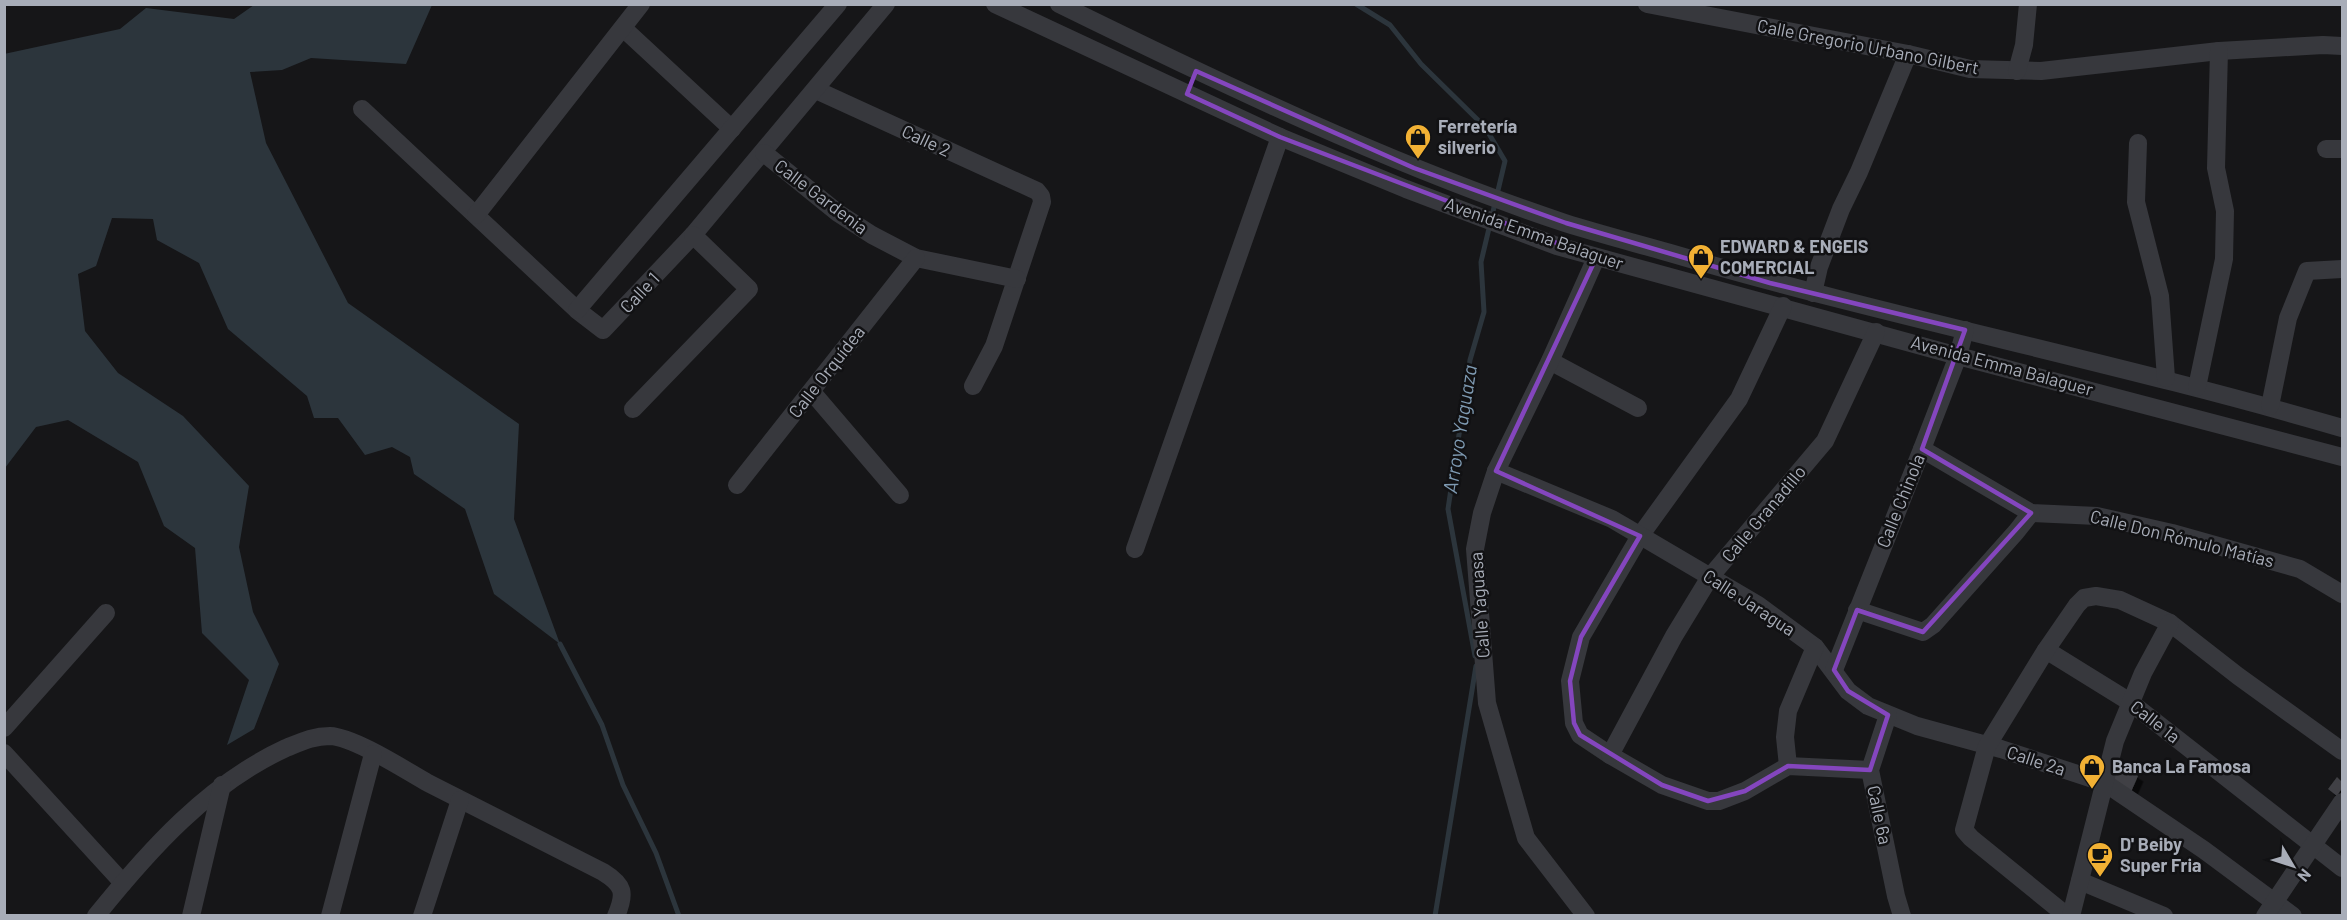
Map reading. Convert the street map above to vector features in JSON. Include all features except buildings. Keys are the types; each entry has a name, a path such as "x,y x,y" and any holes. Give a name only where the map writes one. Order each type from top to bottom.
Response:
{"street":[{"path":"476,215 641,4"},
{"path":"577,310 838,4"},
{"name":"Calle 1","path":"362,109 577,310 601,329 606,329 693,235 764,153 886,4"},
{"name":"Avenida Emma Balaguer","path":"995,4 1280,137 1406,189 1557,246 1783,306 1958,356 2343,457"},
{"name":"Avenida Emma Balaguer","path":"1059,4 1196,71 1414,168 1566,223 1813,293 2166,378 2343,428"},
{"name":"Calle Gregorio Urbano Gilbert","path":"1647,4 1908,54 1970,69 2041,71 2219,51 2323,45 2343,46"},
{"path":"2017,71 2024,45 2028,4"},
{"path":"623,28 732,129"},
{"path":"2197,387 2224,259 2225,211 2216,168 2219,51"},
{"path":"1813,293 1819,267 1841,209 1859,172 1908,54"},
{"path":"1186,94 1196,71"},
{"name":"Calle 2","path":"816,90 1037,191 1042,202 1017,279"},
{"path":"1135,549 1280,137"},
{"path":"2138,143 2136,201 2160,296 2166,378"},
{"name":"Calle Gardenia","path":"764,153 838,213 872,236 916,258 1017,279"},
{"path":"633,409 748,289 693,235"},
{"name":"Calle Orquídea","path":"737,485 916,258"},
{"name":"Calle Yaguasa","path":"1586,915 1526,838 1487,703 1475,549 1482,513 1496,471 1550,361 1596,258"},
{"path":"2270,406 2288,318 2307,271 2343,269"},
{"path":"973,386 994,346 1017,279"},
{"path":"1783,306 1739,399 1640,536 1581,638 1570,681 1574,723 1581,735 1610,755 1662,785 1707,801 1719,801 1745,791 1788,765 1870,770"},
{"name":"Calle Chinola","path":"1834,670 1958,356 1965,330"},
{"name":"Calle Granadillo","path":"1610,755 1674,636 1710,577 1825,441 1876,332"},
{"path":"1550,361 1638,408"},
{"path":"812,392 900,495"},
{"name":"Calle Don Rómulo Matías","path":"1922,449 2031,513 2097,516 2172,532 2300,569 2343,594"},
{"name":"Calle Jaragua","path":"1496,471 1612,519 1758,605 1815,647 1848,691 1868,706 1917,726 1987,746"},
{"path":"1857,610 1923,632 1948,608 2031,513"},
{"path":"2170,623 2143,673 2115,741 2080,881 2069,915 1971,838 1964,830 1987,746 2046,650 2084,598 2096,596 2120,600 2170,623 2238,676 2343,751"},
{"path":"4,728 106,613"},
{"path":"1788,765 1785,737 1788,711 1815,647"},
{"name":"Calle 1a","path":"2046,650 2130,702 2343,868"},
{"name":"Calle 6a","path":"1888,715 1870,770 1902,915"},
{"path":"96,915 193,809 222,785 272,755 313,736 333,736 373,754 616,880 622,890 621,903 616,915"},
{"name":"Calle 2a","path":"1987,746 2105,783 2269,908 2293,915"},
{"path":"4,753 123,883"},
{"path":"330,915 373,754"},
{"path":"197,914 222,785"},
{"path":"422,915 460,800"},
{"path":"2269,908 2343,801"},
{"path":"2080,881 2164,915"}],"highlighted area":[{"path":"1196,71 1414,168 1566,223 1770,283 1965,330 1922,449 2031,513 1923,632 1857,610 1834,670 1848,691 1888,715 1870,770 1788,766 1745,791 1708,801 1662,785 1580,735 1574,723 1570,681 1581,637 1640,536 1496,471 1596,258 1280,137 1187,94"}],"shaded area":[{"path":"254,5 432,5 406,64 311,58 282,70 250,72 266,143 348,303 519,424 514,519 560,644 494,594 465,509 414,474 410,457 392,447 365,455 338,418 314,418 307,396 228,329 199,263 157,240 153,219 112,218 96,266 78,274 85,331 118,373 183,416 249,486 239,547 253,612 279,664 254,729 227,745 249,680 202,633 195,548 164,526 138,462 68,420 36,427 5,468 4,54 120,29 146,8 234,19"}],"waterway":[{"name":"Arroyo Yaguaza","path":"1356,4 1390,25 1421,64 1485,127 1505,161 1481,262 1484,312 1470,360 1448,509 1475,656"},
{"path":"560,644 602,725 623,785 656,853 679,916"},
{"name":"Arroyo Yaguaza","path":"1435,916 1476,666"}],"place":[{"name":"Ferretería silverio","path":"1418,160"},
{"name":"EDWARD & ENGElS COMERCIAL","path":"1701,280"},
{"name":"Banca La Famosa","path":"2092,790"},
{"name":"D' Beiby Super Fria","path":"2100,878"}]}
